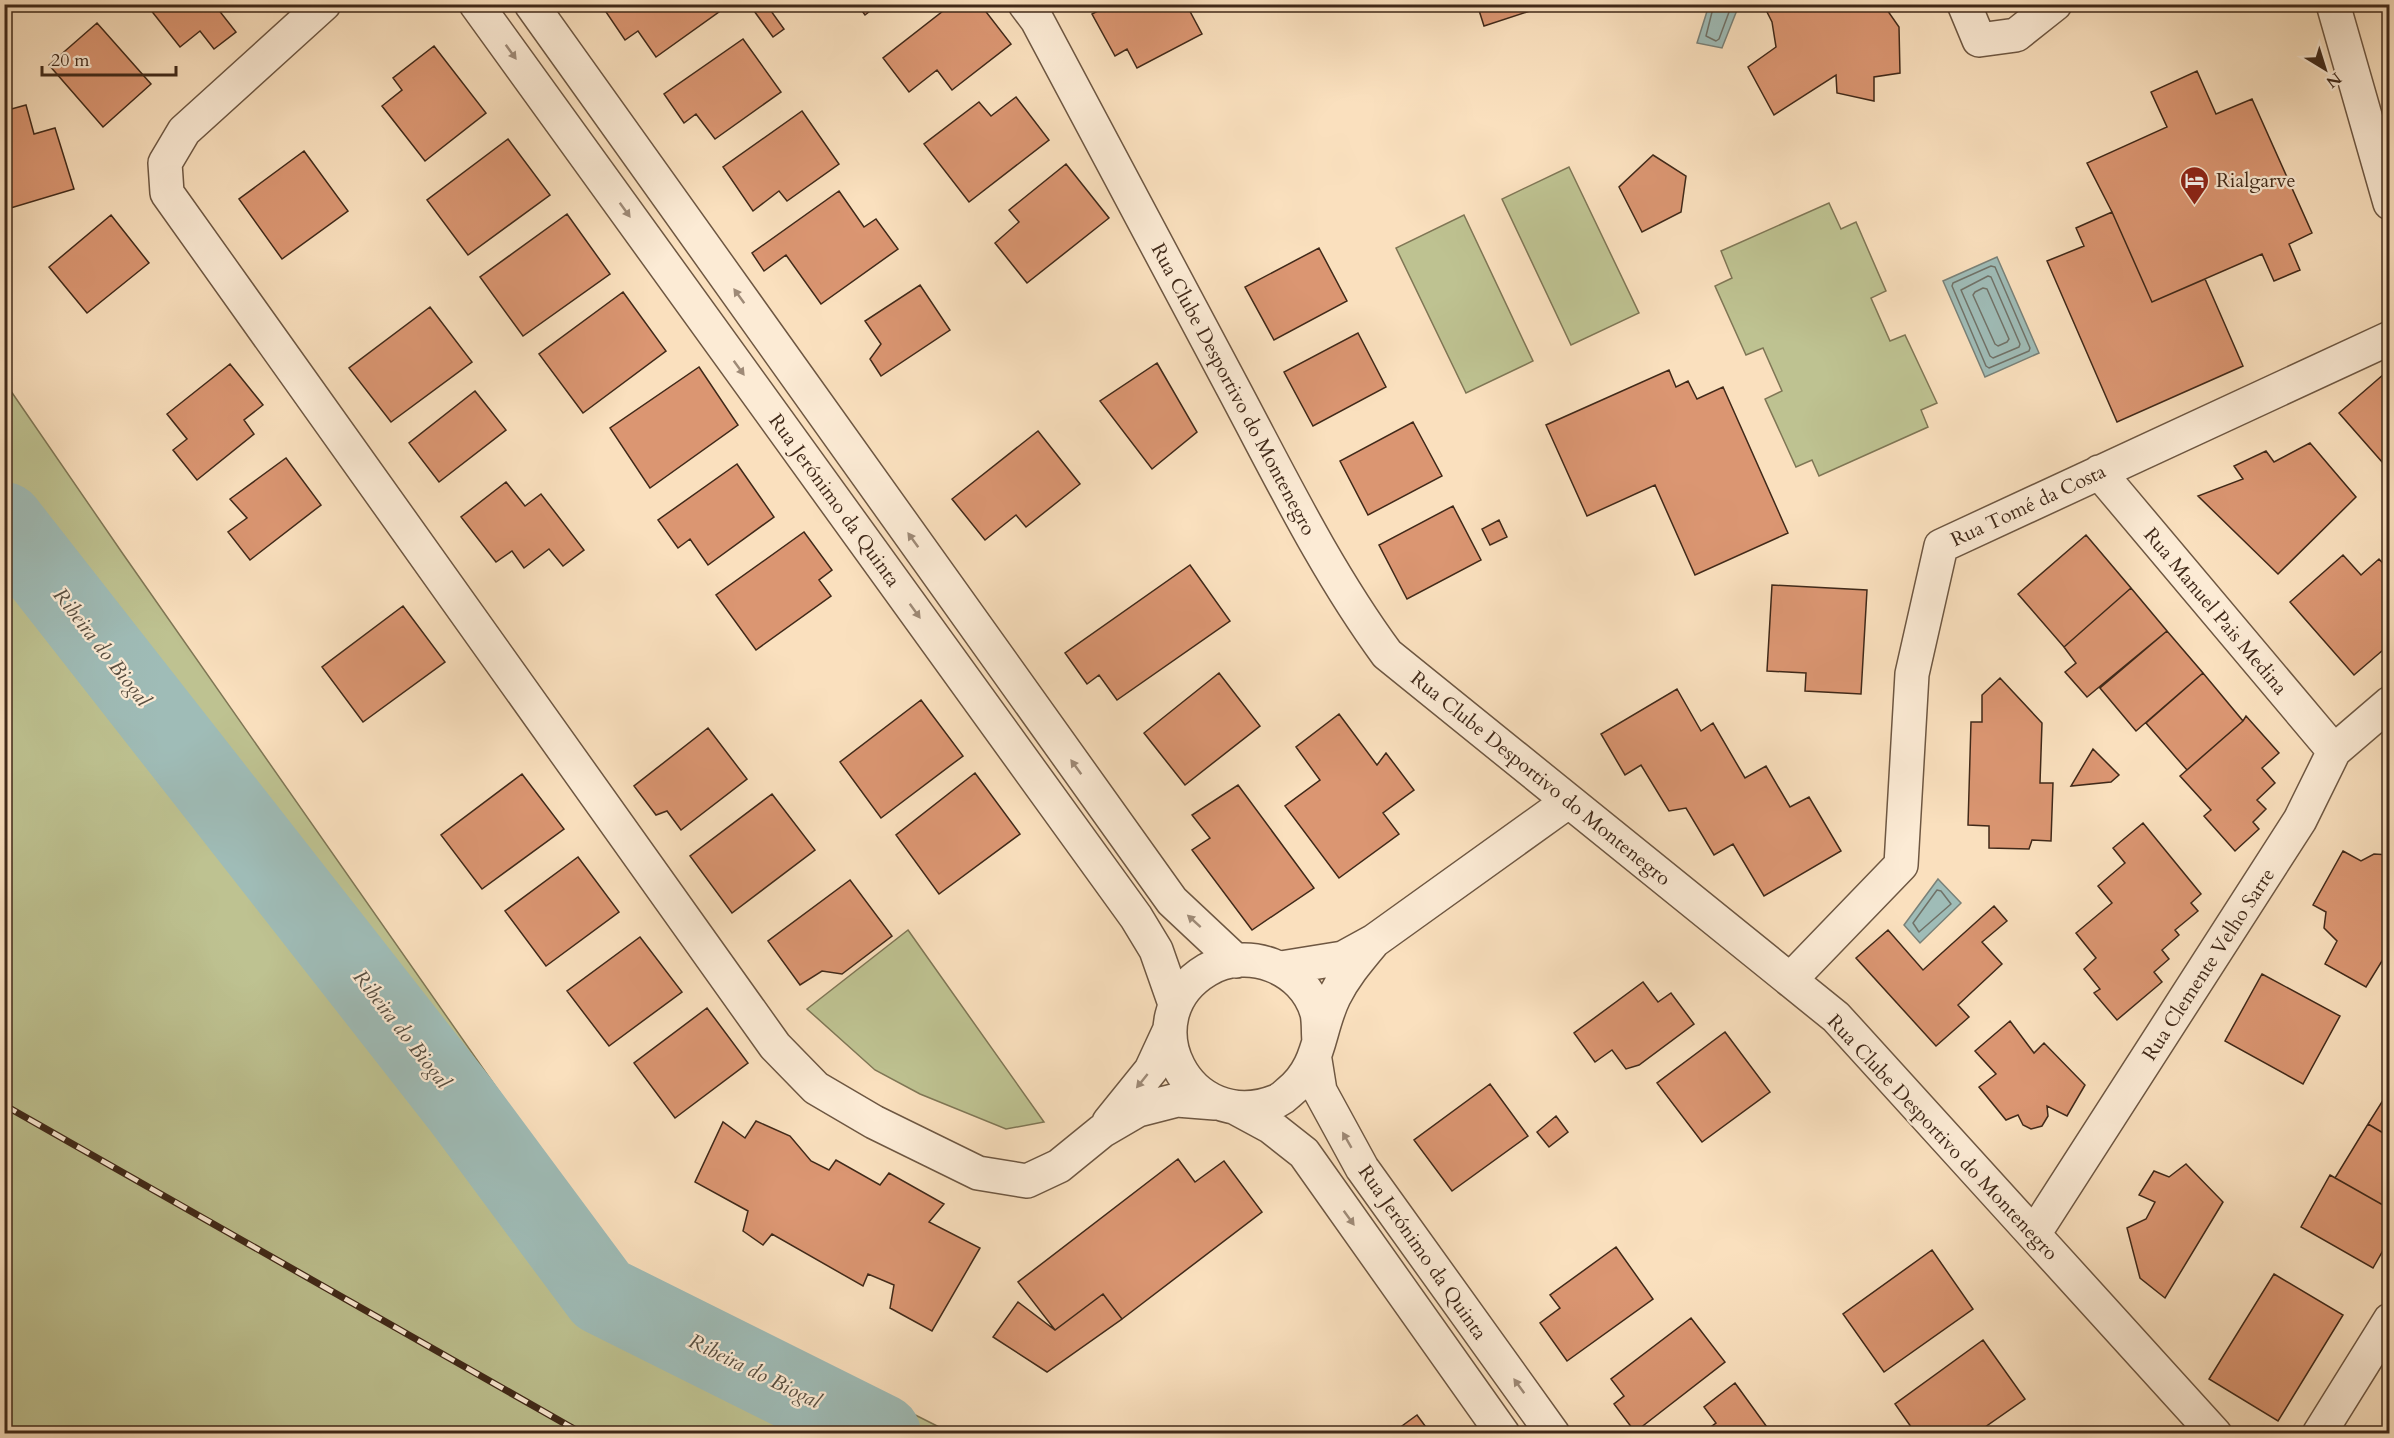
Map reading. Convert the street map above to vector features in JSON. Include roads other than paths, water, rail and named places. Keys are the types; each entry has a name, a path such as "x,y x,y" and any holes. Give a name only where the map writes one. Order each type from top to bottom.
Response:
{"street":[{"path":"324,4 184,131 165,163 167,193 769,1039 816,1088 874,1122 978,1173 1027,1181 1059,1166 1102,1131 1138,1110 1177,1100 1242,1109 1278,1101 1302,1082 1317,1050 1333,999 1347,973 1374,941"},
{"name":"Rua Jerónimo da Quinta","path":"476,4 1136,917 1156,950 1172,1017 1174,1060 1188,1083 1224,1105 1271,1127 1304,1153 1503,1434"},
{"name":"Rua Jerónimo da Quinta","path":"531,4 1172,901 1236,961"},
{"name":"Rua Clube Desportivo do Montenegro","path":"1025,4 1042,30 1315,543 1355,610 1387,654 1836,1017 2215,1434"},
{"path":"1964,4 1979,40 2016,35 2055,4"},
{"path":"2333,4 2390,203"},
{"name":"Rua Tomé da Costa","path":"1790,980 1901,865 1912,674 1941,546 2390,338"},
{"name":"Rua Manuel Pais Medina","path":"2098,472 2334,751"},
{"name":"Rua Clemente Velho Sarre","path":"2034,1234 2300,820 2334,751 2390,703"},
{"path":"1281,968 1343,958 1374,941 1569,801"},
{"name":"Rua Jerónimo da Quinta","path":"1172,1017 1194,978 1219,963 1255,959 1281,968 1306,990 1317,1014 1320,1090 1362,1168 1553,1434"},
{"path":"1102,1131 1150,1070 1172,1017"},
{"path":"2319,1434 2390,1320"}],"water":[{"path":"1709,5 1739,5 1722,48 1697,43"},
{"path":"1997,257 2039,353 1985,377 1943,281"},
{"path":"1938,879 1961,903 1920,943 1904,925"}],"waterway":[{"name":"Ribeira do Biogal","path":"4,522 461,1105 602,1295 881,1434"}],"railway":[{"path":"4,1105 583,1434"}],"place":[{"name":"Rialgarve","path":"2195,206"}]}
